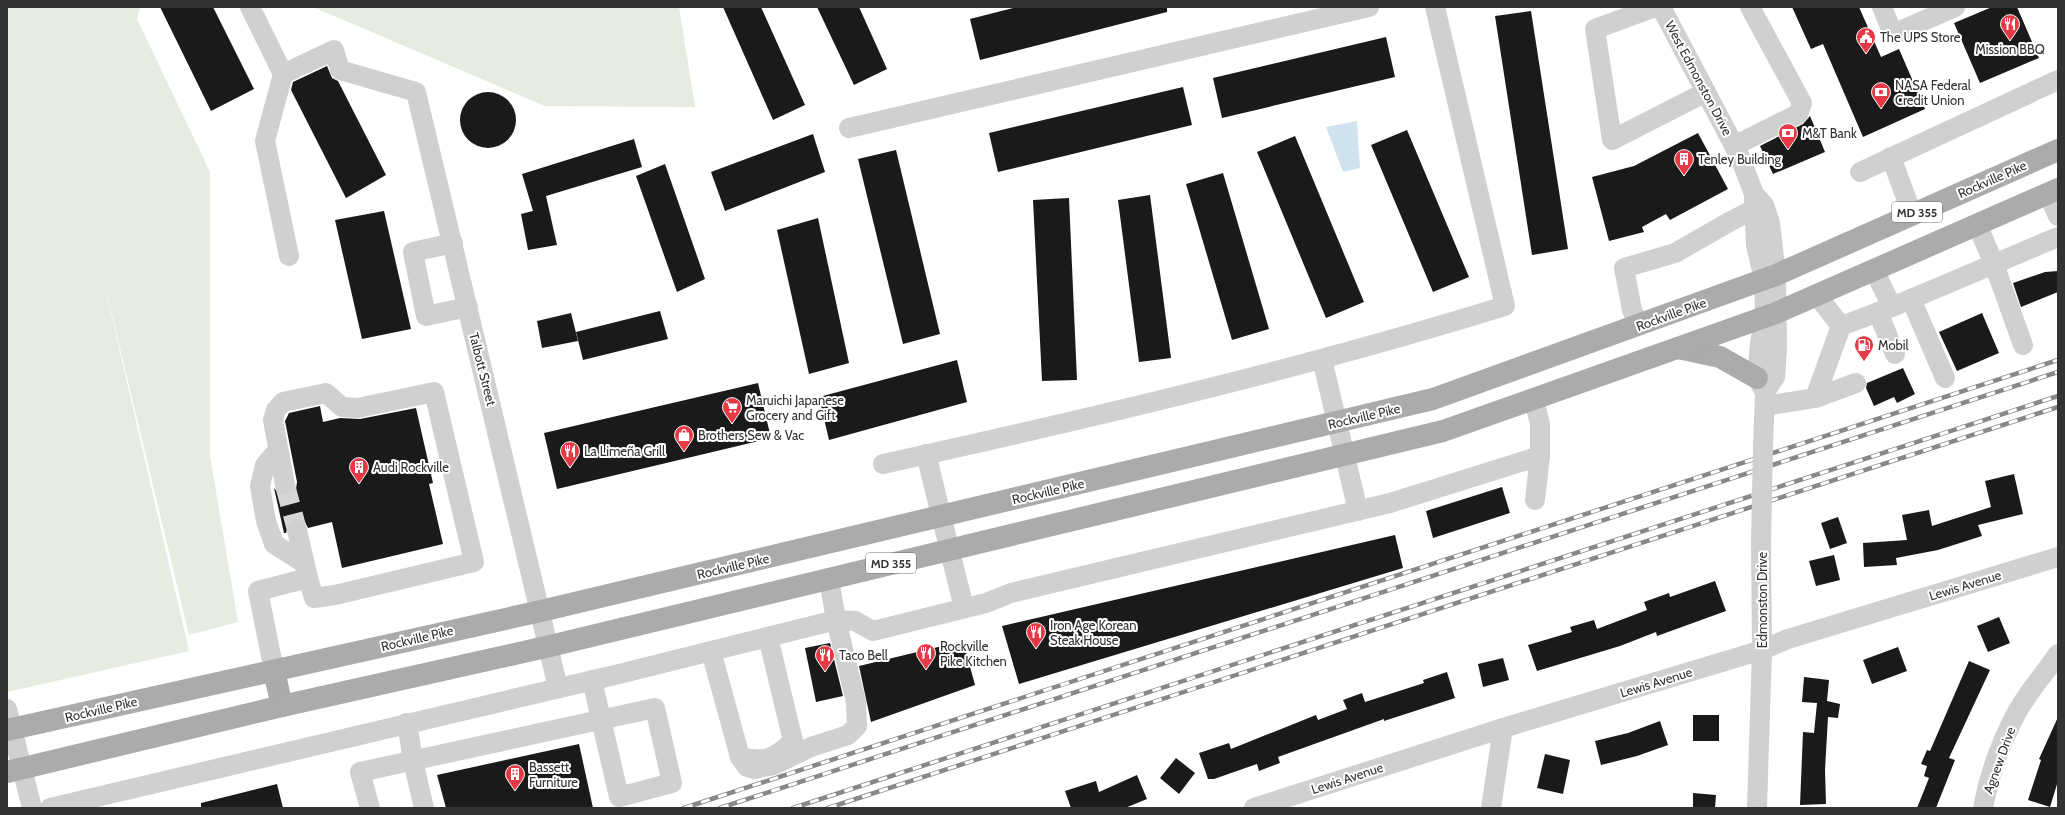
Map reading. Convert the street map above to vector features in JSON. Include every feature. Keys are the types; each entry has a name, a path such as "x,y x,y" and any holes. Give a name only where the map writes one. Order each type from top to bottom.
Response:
{"main road":[{"name":"Rockville Pike","path":"9,723 274,671 541,611 1433,399 1770,277 2058,150"},
{"name":"MD 355","path":"15,770 282,706 550,646 1444,431 1770,315 2053,191"},
{"path":"1678,348 1720,358 1762,392"},
{"path":"274,671 282,706"}],"street":[{"path":"250,7 283,74 265,141 289,256"},
{"path":"849,128 1369,7"},
{"path":"883,464 1203,390 1417,334 1506,306 1435,7"},
{"path":"1655,7 1595,29 1612,140 1706,92"},
{"name":"West Edmonston Drive","path":"1661,7 1734,146 1754,202 1756,245 1770,277"},
{"path":"1734,146 1798,114 1802,103 1750,7"},
{"path":"1882,7 1893,34 1955,7"},
{"name":"Talbott Street","path":"283,74 334,50 340,70 416,92 550,646 558,688"},
{"path":"1860,172 2058,80"},
{"path":"1891,157 1912,214"},
{"path":"2053,191 2058,216"},
{"path":"1640,325 1632,310 1624,268 1675,253 1731,221 1754,202"},
{"path":"1977,224 1994,264 2023,345"},
{"path":"1841,326 1885,310 2058,237"},
{"path":"453,243 413,252 426,316 468,307"},
{"path":"1874,270 1895,354"},
{"name":"Edmonston Drive","path":"1757,808 1762,650 1761,544 1763,447 1760,343 1770,315 1770,277"},
{"path":"1819,294 1823,303 1841,326"},
{"path":"1911,299 1944,378"},
{"path":"1815,398 1841,326"},
{"path":"1322,359 1358,511"},
{"path":"1762,392 1815,398 1856,383"},
{"path":"285,485 273,420 276,410 283,402 326,394 342,407 358,408 434,392 474,562 335,595 314,598 297,530"},
{"path":"1534,400 1540,424 1540,456 1535,500"},
{"path":"278,450 264,466 260,486 266,521 274,544 306,570"},
{"path":"926,454 940,516 964,608"},
{"path":"50,808 592,680 836,620 854,621 873,631 964,608 1011,593 1390,503 1540,456"},
{"name":"Lewis Avenue","path":"1254,808 1503,728 1762,650 1788,639 2058,557"},
{"path":"274,671 258,590 306,570"},
{"path":"711,651 740,757 747,767 754,769 774,765 811,747 848,735 857,726 858,719 856,702 836,620 829,579"},
{"path":"740,757 757,761 764,759 779,754 793,741 768,637"},
{"name":"Agnew Drive","path":"1983,808 1986,792 2001,745 2014,718 2058,654"},
{"path":"370,808 360,772 602,720 655,708 672,783 619,797 602,720 592,680"},
{"path":"9,723 15,770 32,808"},
{"path":"407,723 413,761 424,808"},
{"path":"1491,808 1503,728"}],"shaded area":[{"path":"7,7 140,7 137,19 210,172 210,456 238,622 189,635 99,261 189,651 7,692"},
{"path":"313,7 679,7 695,107 545,106"}],"water":[{"path":"1357,121 1360,168 1343,172 1326,127"}],"building":[{"path":"160,7 213,7 254,89 211,111"},
{"path":"723,7 761,7 805,105 773,120"},
{"path":"817,7 859,7 887,69 854,85"},
{"path":"1017,7 1167,7 1167,12 980,60 970,19"},
{"path":"1792,7 1859,7 1881,57 1899,49 1925,109 1863,137 1823,44 1811,49"},
{"path":"1992,7 2017,7 2039,58 1980,83 1954,23"},
{"path":"1531,11 1568,249 1532,255 1495,16"},
{"path":"1386,37 1395,77 1222,118 1213,78"},
{"path":"327,66 332,78 338,81 386,175 346,198 291,90 293,82"},
{"path":"1183,87 1192,125 998,172 989,133"},
{"path":"483,92 493,92 508,100 514,109 516,120 514,131 508,140 493,148 483,148 472,143 465,136 460,125 460,115 465,104 472,97"},
{"path":"1810,116 1825,152 1773,174 1760,146 1803,124"},
{"path":"1407,130 1469,277 1433,292 1371,145"},
{"path":"1698,133 1728,189 1670,220 1666,214 1642,227 1644,232 1609,241 1592,177 1634,166"},
{"path":"813,134 825,172 725,211 711,172"},
{"path":"1295,136 1364,302 1326,318 1257,152"},
{"path":"634,139 642,167 546,196 557,245 528,250 521,214 533,211 522,174"},
{"path":"896,150 940,334 903,344 858,159"},
{"path":"665,164 705,279 677,292 636,176"},
{"path":"1223,173 1269,329 1232,340 1186,184"},
{"path":"1150,195 1171,358 1139,362 1118,200"},
{"path":"1069,198 1077,380 1042,381 1033,200"},
{"path":"384,211 411,329 362,339 335,220"},
{"path":"818,218 849,363 809,374 777,230"},
{"path":"2058,271 2058,292 2021,307 2013,283 2045,272"},
{"path":"660,311 668,339 583,360 576,332"},
{"path":"571,313 578,341 542,348 537,321"},
{"path":"1982,313 1999,353 1957,371 1939,332"},
{"path":"957,360 967,402 829,440 819,397"},
{"path":"1903,368 1915,394 1897,403 1894,397 1874,406 1866,388 1867,383"},
{"path":"758,383 771,438 557,489 544,433"},
{"name":"Audi Rockville","path":"320,406 323,422 340,418 360,419 416,408 433,483 429,484 443,544 342,568 332,522 308,528 305,522 295,519 289,522 286,533 284,533 274,488 281,496 287,496 296,489 297,482 285,421 289,413"},
{"path":"2014,474 2023,514 1978,525 1982,536 1938,550 1896,558 1897,565 1864,567 1863,543 1907,540 1902,515 1929,510 1932,526 1991,507 1985,481"},
{"path":"1502,487 1510,513 1433,538 1426,511"},
{"path":"1838,517 1847,543 1830,549 1821,523"},
{"path":"1395,535 1403,568 1019,684 1002,626"},
{"path":"1834,555 1840,580 1816,586 1809,561"},
{"path":"1715,581 1726,611 1657,636 1656,632 1620,646 1537,671 1528,645 1572,632 1570,627 1594,620 1597,629 1647,610 1644,602 1669,593 1670,597"},
{"path":"1999,617 2010,643 1988,652 1977,626"},
{"path":"963,641 975,685 871,722 859,666"},
{"name":"Taco Bell","path":"830,643 843,696 816,702 805,648"},
{"path":"1898,647 1907,671 1872,684 1863,660"},
{"path":"1503,658 1509,680 1483,687 1478,664"},
{"path":"1969,661 1990,670 1949,758 1955,760 1936,808 1917,808 1929,778 1924,776 1927,766 1921,764 1927,750 1930,751"},
{"path":"1447,672 1455,698 1384,721 1384,719 1278,757 1280,763 1259,771 1257,764 1214,779 1208,779 1199,753 1229,743 1231,749 1316,715 1318,720 1347,709 1343,700 1362,693 1365,702 1424,683 1423,680"},
{"path":"1804,677 1829,680 1827,701 1840,704 1838,718 1828,717 1825,770 1826,804 1800,805 1803,732 1814,733 1817,703 1802,702"},
{"path":"1693,715 1719,715 1719,741 1693,741"},
{"path":"2058,717 2058,781 2050,807 2028,800 2041,760 2039,759"},
{"path":"1660,721 1668,745 1637,756 1601,765 1595,741 1628,733"},
{"name":"Bassett Furniture","path":"579,744 593,808 446,808 437,775"},
{"path":"1545,754 1570,760 1563,794 1537,788"},
{"path":"1176,758 1195,773 1179,794 1160,778"},
{"path":"1137,775 1147,799 1125,808 1071,808 1065,791 1096,781 1099,792"},
{"path":"277,784 283,808 201,808 201,803"},
{"path":"1693,793 1716,795 1715,808 1693,808"}],"tunnel":[{"path":"285,485 297,530"}],"railway":[{"path":"684,808 2058,360"},
{"path":"720,808 2058,372"},
{"path":"793,808 2058,396"},
{"path":"828,808 2058,407"}],"place":[{"name":"Mission BBQ","path":"2010,41"},
{"name":"The UPS Store","path":"1866,54"},
{"name":"NASA Federal Credit Union","path":"1881,109"},
{"name":"M&T Bank","path":"1788,150"},
{"name":"Tenley Building","path":"1684,176"},
{"name":"Mobil","path":"1864,362"},
{"name":"Maruichi Japanese Grocery and Gift","path":"732,424"},
{"name":"Brothers Sew & Vac","path":"684,452"},
{"name":"La Limeña Grill","path":"570,468"},
{"name":"Audi Rockville","path":"359,484"},
{"name":"Iron Age Korean Steak House","path":"1036,649"},
{"name":"Rockville Pike Kitchen","path":"926,670"},
{"name":"Taco Bell","path":"825,672"},
{"name":"Bassett Furniture","path":"515,791"}]}
